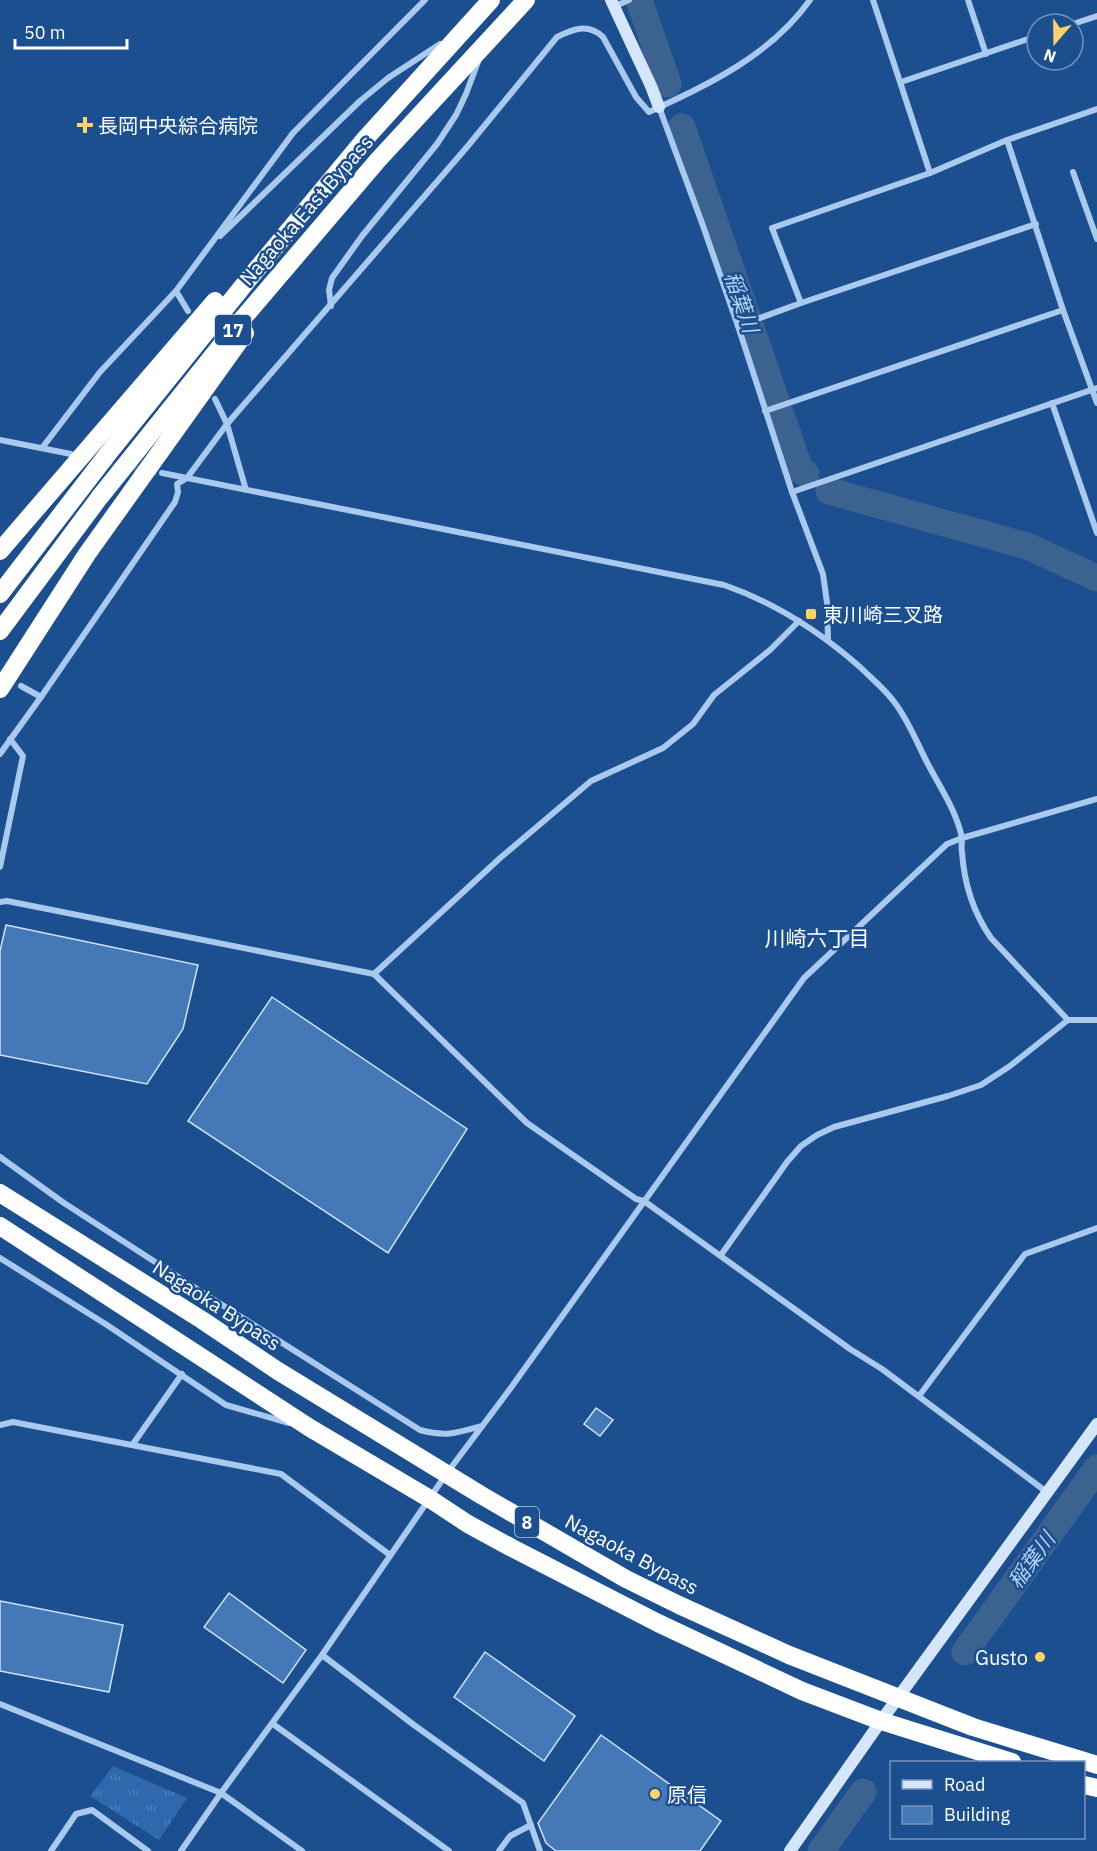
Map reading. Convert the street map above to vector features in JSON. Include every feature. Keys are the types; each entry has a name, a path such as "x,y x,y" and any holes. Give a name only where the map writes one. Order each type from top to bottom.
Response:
{"highway":[{"name":"Nagaoka East Bypass","path":"0,594 110,451 256,270 365,139 492,0"},
{"name":"Nagaoka East Bypass","path":"0,631 136,451 321,224 526,0"},
{"name":"17","path":"0,551 314,188 365,139"},
{"name":"17","path":"0,690 87,554 321,224"},
{"name":"Nagaoka Bypass","path":"0,1193 202,1320 278,1371 626,1579 789,1655 973,1727 1084,1761"},
{"name":"8","path":"0,1226 310,1428 468,1524 658,1623 802,1691 881,1721 1009,1761"}],"street":[{"path":"42,448 100,372 176,291 293,133 425,0"},
{"path":"628,0 612,3 659,107 738,326 792,492 823,574 828,639"},
{"path":"0,754 175,502 178,492 177,484 187,478 227,424 467,147 557,37 578,28 597,31 603,37 636,96 649,111 718,79 747,61 777,37 810,0"},
{"path":"873,0 930,173"},
{"path":"968,0 986,54"},
{"path":"207,249 360,101 388,78 467,27"},
{"path":"901,82 1025,40"},
{"path":"331,306 332,278 362,236 443,134 466,94 484,45"},
{"path":"801,303 772,228 930,173 1007,140 1097,109"},
{"path":"1007,140 1097,403"},
{"path":"1072,172 1097,239"},
{"path":"738,326 1036,224"},
{"path":"176,291 188,311"},
{"path":"765,411 1063,309"},
{"path":"792,492 1094,389"},
{"path":"215,399 227,424 246,490"},
{"path":"1052,404 1097,533"},
{"path":"0,440 70,454"},
{"path":"162,473 724,585 767,601 828,639 895,702 948,799 962,838 968,892 981,925 1068,1020"},
{"path":"374,974 499,859 591,781 663,748 693,724 714,695 770,650 799,621"},
{"path":"21,686 41,697"},
{"path":"0,867 23,756 10,739"},
{"path":"182,1851 221,1793 322,1655 447,1473 804,978 947,844 1097,799"},
{"path":"0,902 7,901 374,974 527,1123 636,1199 644,1201 850,1349 882,1368 1048,1493"},
{"path":"721,1256 787,1162 801,1146 817,1134 834,1127 981,1085 1011,1066 1068,1020 1097,1020"},
{"path":"0,1157 64,1203 420,1430 444,1435 483,1426"},
{"path":"920,1396 1025,1254 1097,1228"},
{"path":"0,1258 182,1374 226,1405 310,1428"},
{"path":"134,1444 182,1374"},
{"path":"0,1425 13,1422 281,1474 390,1555"},
{"path":"790,1851 881,1721 1097,1424"},
{"path":"322,1655 414,1725 524,1803 540,1851"},
{"path":"0,1704 221,1793 302,1851"},
{"path":"273,1724 449,1851"},
{"path":"51,1851 76,1814 92,1810 148,1851"},
{"path":"498,1851 510,1836 531,1825"}],"green space":[{"path":"113,1766 187,1798 159,1840 90,1796"}],"building":[{"path":"6,925 198,965 183,1029 147,1084 0,1055 0,951"},
{"path":"272,997 467,1129 388,1253 188,1121"},
{"path":"596,1408 613,1420 600,1436 584,1424"},
{"path":"229,1593 306,1650 283,1683 204,1627"},
{"path":"0,1601 123,1625 109,1692 0,1671"},
{"path":"485,1652 575,1716 544,1761 454,1697"},
{"path":"601,1735 721,1821 700,1851 556,1851 546,1843 538,1823"}],"waterway":[{"name":"稲葉川","path":"639,0 668,84"},
{"name":"稲葉川","path":"682,127 800,470 806,474"},
{"name":"稲葉川","path":"829,491 1027,546 1097,578"},
{"name":"稲葉川","path":"965,1652 1097,1468"},
{"name":"稲葉川","path":"821,1851 863,1792"}],"tunnel":[{"path":"107,462 162,473"}],"place":[{"name":"長岡中央綜合病院","path":"85,125"},
{"name":"東川崎三叉路","path":"811,614"},
{"name":"Gusto","path":"1040,1657"},
{"name":"原信","path":"655,1794"}],"district":[{"name":"川崎六丁目","path":"817,938"}]}
